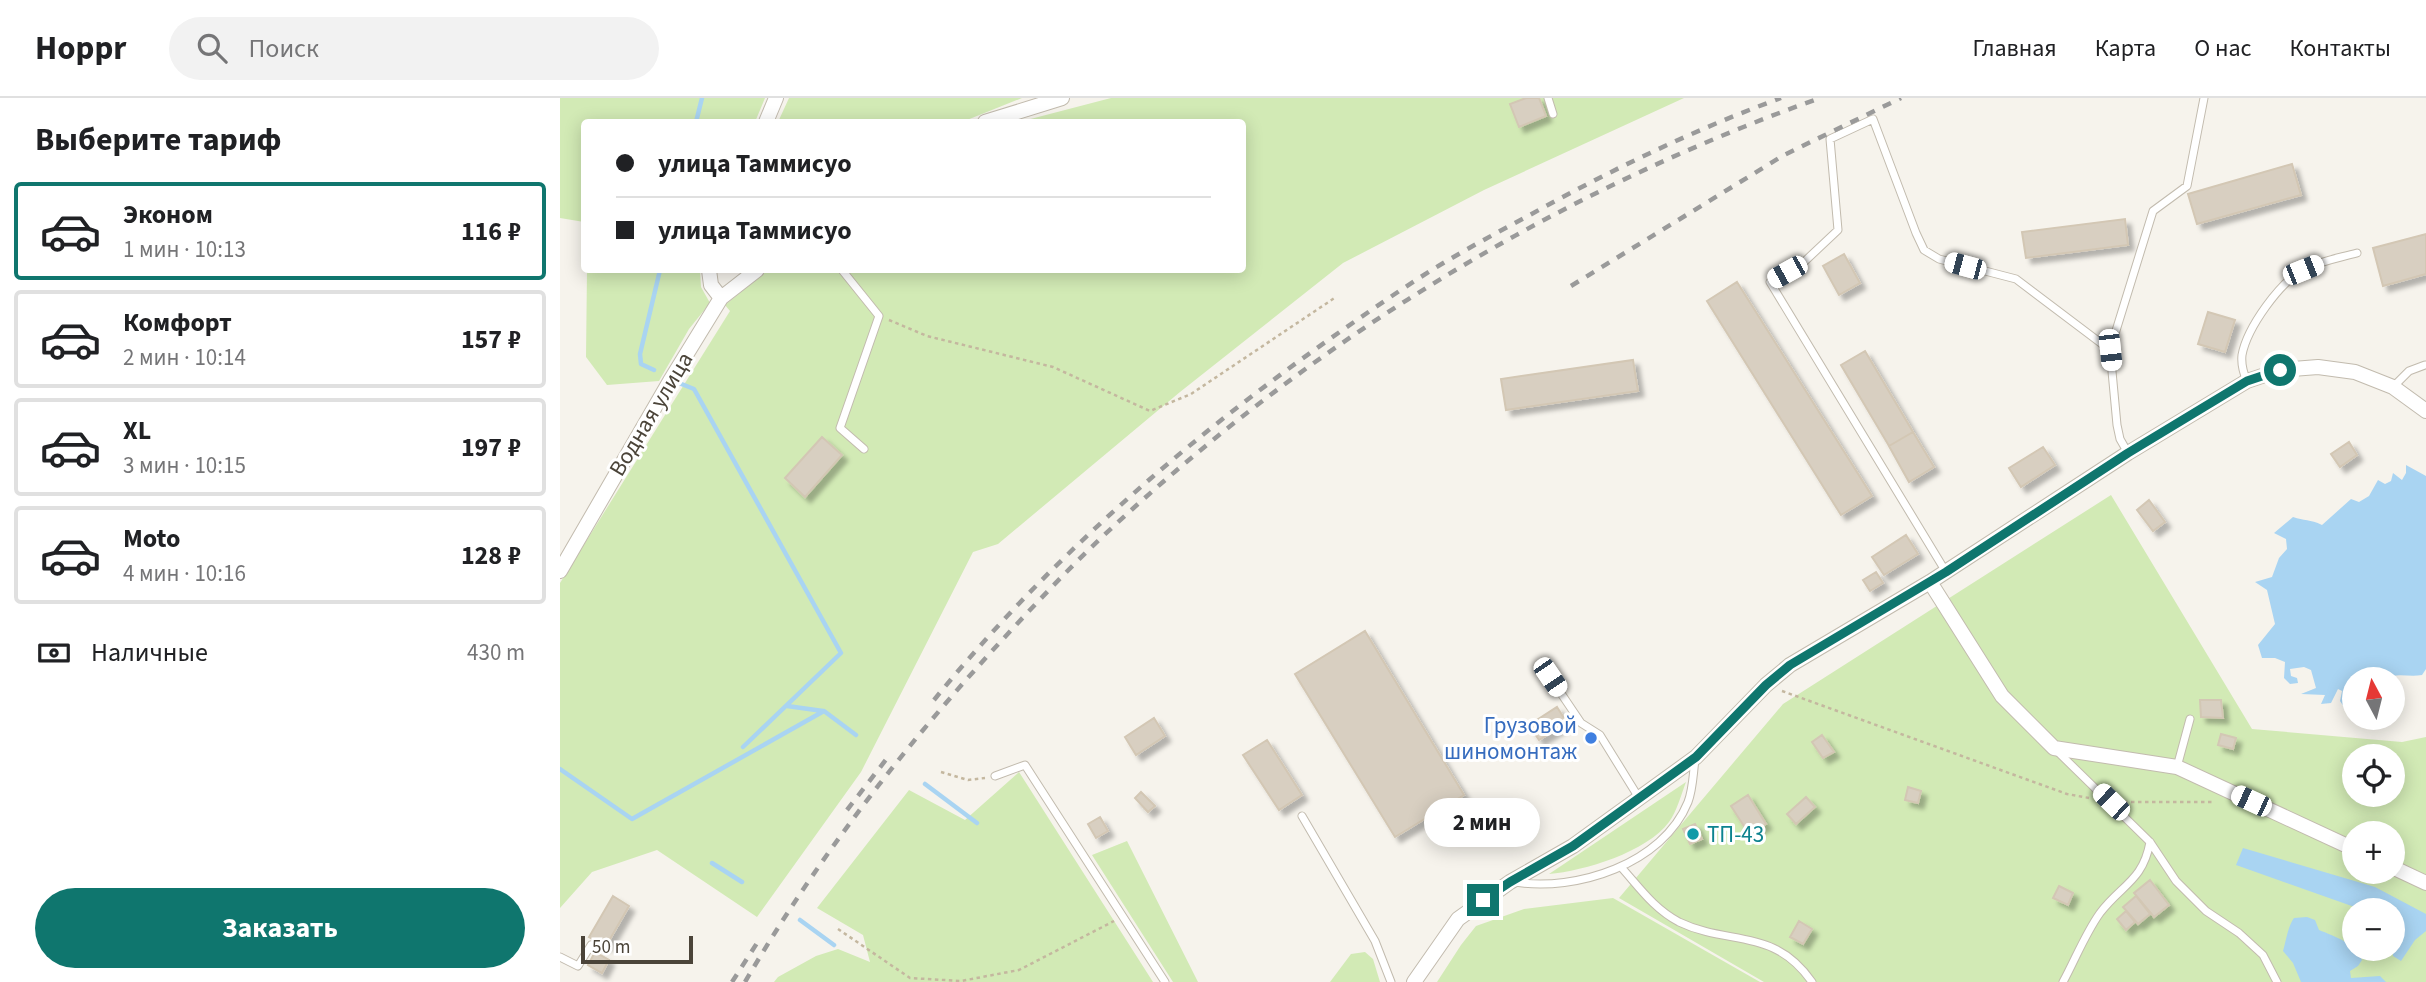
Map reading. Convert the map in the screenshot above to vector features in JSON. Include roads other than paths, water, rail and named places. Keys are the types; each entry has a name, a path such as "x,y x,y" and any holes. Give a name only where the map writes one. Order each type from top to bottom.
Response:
{"street":[{"path":"767,119 776,98"},
{"path":"995,119 1062,98"},
{"path":"709,273 711,285 721,298"},
{"name":"Водная улица","path":"560,571 721,298 753,273"},
{"path":"1414,982 1458,919 1510,882 1573,846 1696,757 1766,685 1790,665 1930,582 2128,453 2247,381 2280,370 2318,367 2355,372 2393,387 2426,411"},
{"path":"1930,582 2002,696 2054,748 2177,767 2342,843"},
{"path":"2405,873 2426,883"}],"lane":[{"path":"1548,98 1553,114"},
{"path":"2128,453 2120,439 2117,425 2110,350 2153,211 2187,186 2204,98"},
{"path":"1946,572 1770,282 1804,262 1838,230 1830,139 1872,119 1924,250 1939,259 2016,279 2110,350"},
{"path":"2247,381 2242,371 2242,357 2248,336 2282,286 2303,270 2357,253"},
{"path":"844,273 879,316 840,428 864,449"},
{"path":"2393,387 2409,371 2425,365"},
{"path":"1550,677 1581,723 1600,735 1639,798"},
{"path":"2177,767 2190,719"},
{"path":"2054,748 2150,842 2176,881 2206,911 2239,933 2263,956 2277,982"},
{"path":"1510,882 1535,886 1599,875 1621,867 1664,839 1681,816 1691,789 1696,757"},
{"path":"995,776 1025,765 1164,982"},
{"path":"1302,816 1375,941 1391,982"},
{"path":"2063,982 2099,914 2136,878 2147,859 2150,842"},
{"path":"1621,867 1657,908 1679,922 1700,930 1757,940 1776,947 1812,982"},
{"path":"560,957 579,966 591,945"}],"water":[{"path":"2406,465 2426,476 2426,669 2422,675 2414,676 2405,676 2405,667 2342,667 2342,691 2338,689 2331,703 2321,704 2325,695 2301,694 2316,688 2311,670 2304,667 2290,669 2291,676 2297,678 2298,683 2290,684 2284,678 2285,662 2275,658 2262,658 2258,645 2275,624 2267,590 2255,582 2272,577 2279,558 2287,549 2286,539 2274,533 2293,517 2322,525 2351,499 2359,502 2369,496 2378,480 2385,484 2391,481 2393,473 2402,480"},
{"path":"2243,848 2342,877 2342,884 2375,887 2396,898 2342,898 2342,903 2236,865"},
{"path":"2405,903 2426,914 2426,931 2415,940 2405,955"},
{"path":"2307,917 2315,920 2319,930 2342,940 2342,961 2361,961 2350,971 2351,978 2380,976 2386,982 2301,982 2293,963 2283,951 2294,918"}],"waterway":[{"path":"697,119 702,98"},
{"path":"654,370 641,364 640,354 659,273"},
{"path":"679,383 694,389 841,653 743,747"},
{"path":"787,706 823,711"},
{"path":"560,769 632,819 824,711 856,735"},
{"path":"925,784 977,823"},
{"path":"712,863 742,882"},
{"path":"800,920 834,945"}],"railway":[{"path":"934,700 1026,596 1126,500 1233,411 1344,329 1445,262 1559,199 1620,167 1781,98"},
{"path":"745,982 829,851 924,729 1059,580 1180,467 1263,401 1349,339 1438,281 1529,228 1624,180 1721,136 1820,98"},
{"path":"1571,286 1784,155 1901,98"},
{"path":"847,810 888,757"},
{"path":"732,982 759,940"}],"place":[{"name":"Грузовой шиномонтаж","path":"1591,738"},
{"name":"ТП-43","path":"1693,834"}]}
